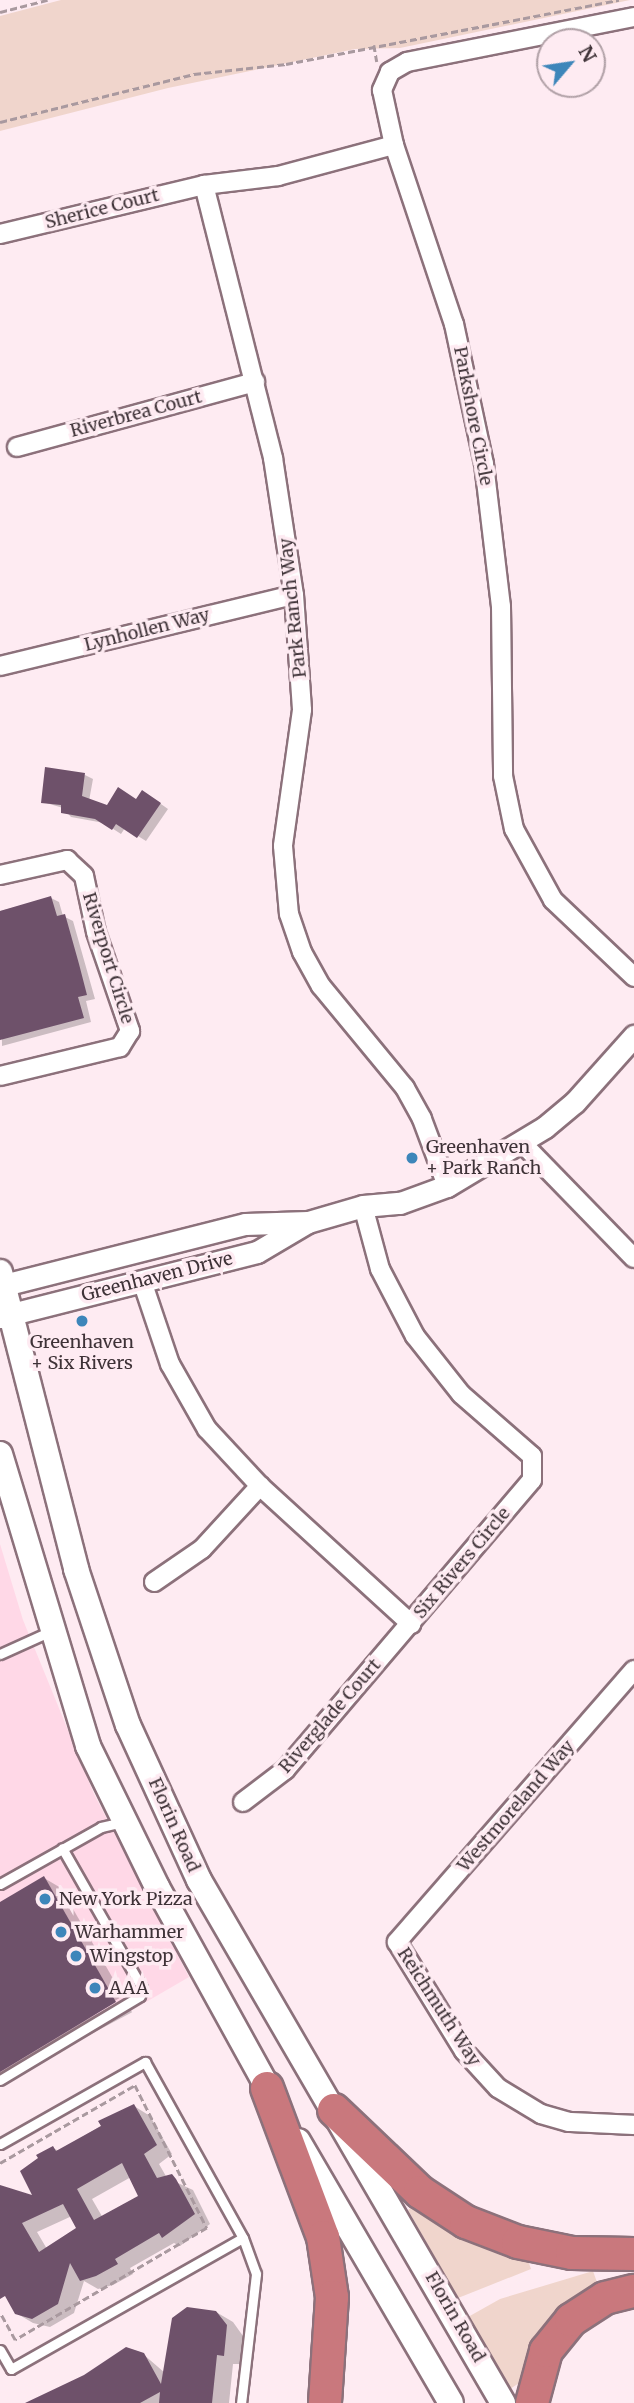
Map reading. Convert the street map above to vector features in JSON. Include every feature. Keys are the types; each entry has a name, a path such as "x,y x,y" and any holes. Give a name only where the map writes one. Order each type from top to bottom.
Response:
{"highway":[{"path":"267,2088 323,2236 332,2297 325,2403"},
{"path":"334,2110 420,2192 466,2222 518,2242 572,2253 634,2254"},
{"path":"532,2403 546,2351 571,2320 605,2298 634,2291"}],"main road":[{"name":"Florin Road","path":"1,1281 6,1316 76,1569 128,1725 200,1880 503,2403"},
{"path":"0,1454 51,1631 88,1746 125,1822 267,2088 451,2403"}],"street":[{"name":"Parkshore Circle","path":"634,16 398,66 382,90 394,145 454,324 484,464 501,606 503,776 514,829 553,900 634,976"},
{"path":"204,185 278,176 394,145"},
{"name":"Sherice Court","path":"0,234 204,185"},
{"name":"Park Ranch Way","path":"204,185 273,458 294,595 302,710 283,846 289,914 321,986 405,1088 422,1119 447,1186"},
{"name":"Riverbrea Court","path":"17,447 255,382"},
{"name":"Lynhollen Way","path":"0,666 294,595"},
{"name":"Riverport Circle","path":"0,875 67,860 84,876 96,932 130,1031 120,1047 0,1076"},
{"name":"Greenhaven Drive","path":"6,1316 257,1252 308,1222 363,1206 400,1203 447,1186 523,1144 575,1102 634,1036"},
{"path":"523,1144 634,1258"},
{"name":"Six Rivers Circle","path":"142,1281 185,1395 207,1430 260,1486 411,1624 532,1480 532,1456 461,1394 415,1336 380,1269 363,1206"},
{"name":"Greenhaven Drive","path":"1,1281 245,1224 308,1222"},
{"path":"154,1582 202,1549 260,1486"},
{"name":"Riverglade Court","path":"243,1802 285,1770 411,1624"},
{"name":"Westmoreland Way","path":"397,1942 634,1670"},
{"name":"Reichmuth Way","path":"397,1942 464,2051 498,2088 541,2114 569,2122 634,2125"}],"lane":[{"path":"0,1654 51,1631"},
{"path":"0,1884 101,1827 125,1822"},
{"path":"0,2080 140,1996 142,1988 62,1848"},
{"path":"0,2144 145,2062 243,2238 256,2274 241,2403"},
{"path":"0,2350 12,2369 243,2238"}],"path":[{"path":"0,12 47,0"},
{"path":"0,122 194,74 286,64 620,0"},
{"path":"0,2164 135,2085 207,2228 15,2340 0,2313"}],"shaded area":[{"path":"61,0 630,0 400,48 355,49 168,88 0,131 0,16"},
{"path":"0,1544 23,1620 94,1794 189,1977 0,2087"},
{"path":"419,2202 525,2252 531,2269 458,2298 408,2210"},
{"path":"593,2271 599,2288 569,2305 536,2336 523,2370 527,2378 507,2391 468,2317 500,2299"}],"building":[{"path":"45,767 85,773 82,796 107,805 118,787 136,799 142,790 161,803 137,838 116,824 112,830 95,819 61,813 61,805 41,803"},
{"path":"51,896 57,916 65,914 79,964 87,995 78,997 84,1018 0,1040 0,911"},
{"path":"44,1876 116,2002 0,2072 0,1902"},
{"path":"134,2104 157,2145 144,2154 157,2178 172,2174 195,2214 162,2238 159,2233 115,2259 118,2264 96,2276 80,2281 70,2263 58,2304 32,2319 15,2314 5,2296 0,2299 0,2185 32,2195 20,2171 38,2158 36,2155 53,2146 56,2151 101,2126 98,2121","holes":["122,2163 138,2196 94,2220 77,2189","63,2204 76,2228 39,2252 22,2223"]},
{"path":"187,2307 216,2311 227,2325 224,2356 217,2355 212,2403 159,2403 160,2392 140,2403 25,2403 84,2375 126,2347 144,2353 161,2384 172,2318"}],"place":[{"name":"Greenhaven + Park Ranch","path":"412,1158"},
{"name":"Greenhaven + Six Rivers","path":"82,1321"},
{"name":"New York Pizza","path":"45,1899"},
{"name":"Warhammer","path":"61,1932"},
{"name":"Wingstop","path":"76,1956"},
{"name":"AAA","path":"95,1988"}]}
